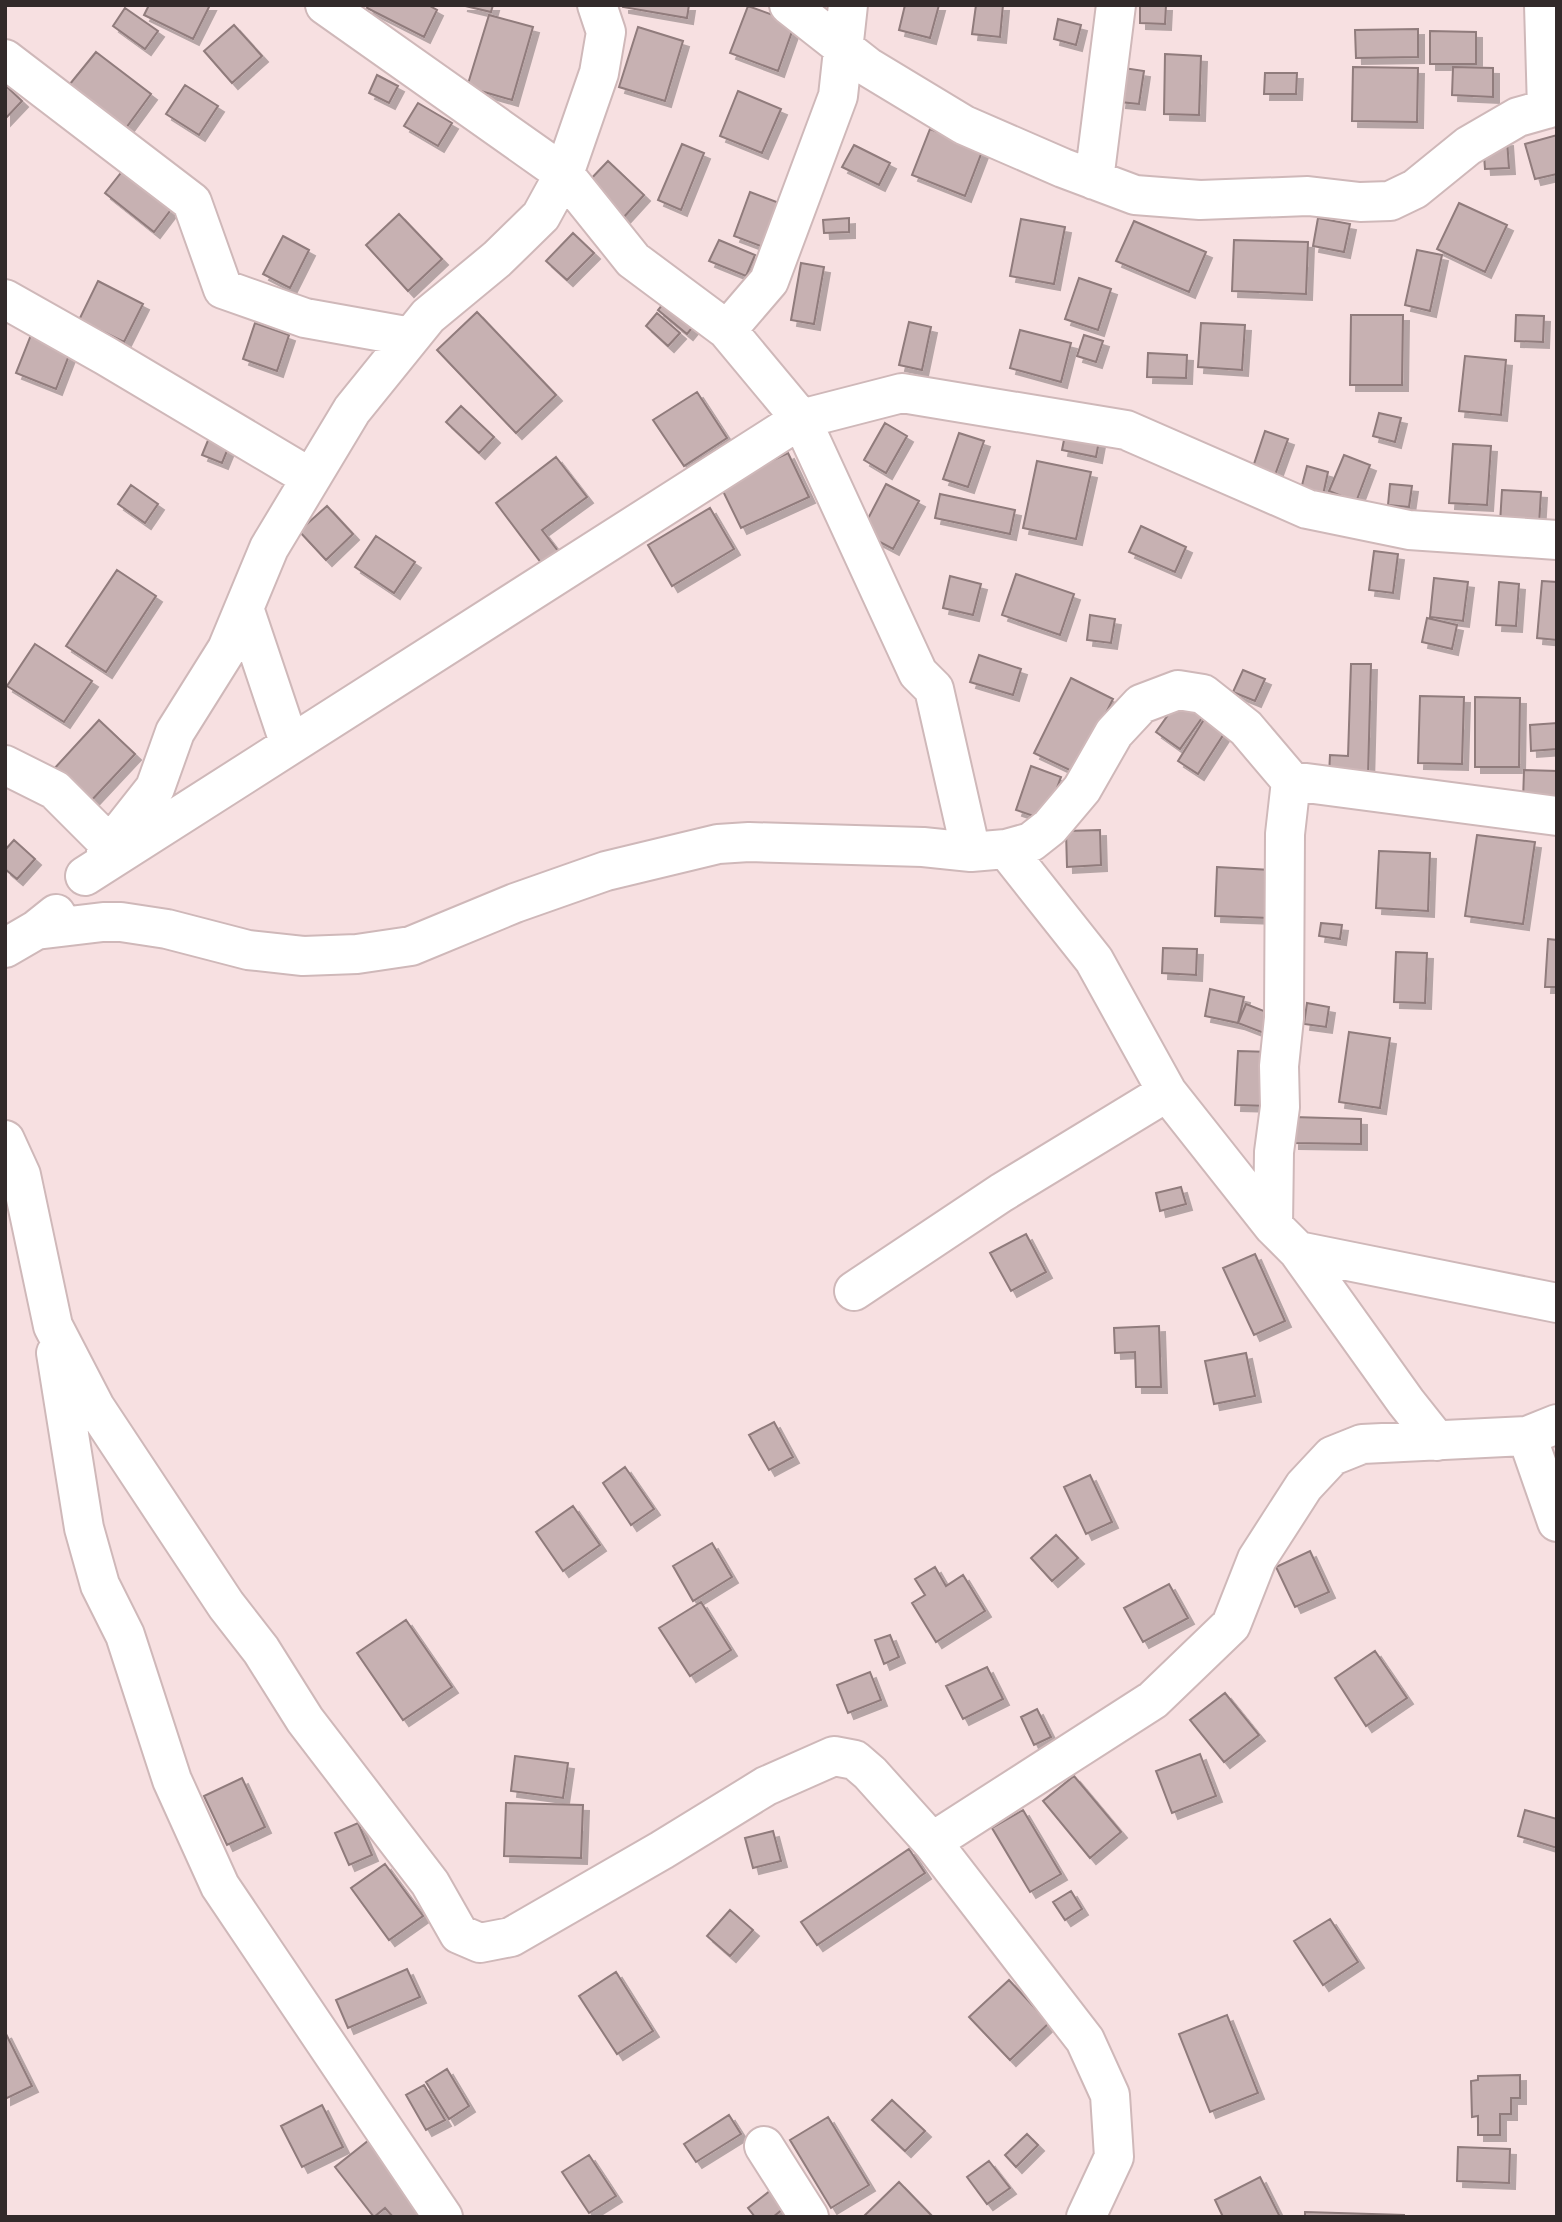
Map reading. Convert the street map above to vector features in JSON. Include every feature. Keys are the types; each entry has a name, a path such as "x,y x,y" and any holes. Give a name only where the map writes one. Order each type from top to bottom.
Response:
{"street":[{"path":"326,5 564,174 633,260 727,330 801,419 918,673 934,689 988,850 1094,960 1167,1092 1285,1239 1437,1441"},
{"path":"21,939 55,915 155,788 175,732 227,649 269,548 352,410 428,316 497,259 541,216 564,174 599,73 606,32 597,5"},
{"path":"789,5 869,67 964,125 1135,195 1200,201 1308,196 1390,201 1415,189 1468,146 1518,117 1552,107 1544,5"},
{"path":"727,330 769,281 838,96 848,5"},
{"path":"1094,180 1116,5"},
{"path":"5,60 192,201 223,289 305,318 411,337"},
{"path":"5,299 117,362 311,478"},
{"path":"85,876 801,419 902,393 1126,430 1307,509 1409,530 1557,540"},
{"path":"244,608 289,745"},
{"path":"21,939 103,922 121,922 167,929 248,950 279,954 357,954 411,946 515,903 606,871 718,844 749,842 988,850 1031,842 1050,827 1082,789 1114,733 1141,704 1178,690 1203,694 1246,728 1291,781 1557,816"},
{"path":"5,765 55,790 110,845"},
{"path":"1285,1239 1275,1152 1284,1018 1285,834 1291,781"},
{"path":"854,1291 1001,1193 1167,1092"},
{"path":"5,1139 21,1175 53,1326 84,1528 100,1585 124,1635 172,1780 220,1886 443,2217"},
{"path":"1285,1239 1557,1303"},
{"path":"53,1326 95,1407 211,1582 261,1650 305,1720 430,1883 459,1934 480,1943 511,1937 766,1786 834,1756 855,1760 932,1842 1085,2040 1110,2095 1114,2157 1086,2217"},
{"path":"932,1842 1153,1700 1202,1653 1231,1625 1257,1559 1304,1486 1332,1456 1362,1444 1437,1441 1542,1430 1557,1522"},
{"path":"764,2146 809,2217"}],"building":[{"path":"149,5 210,5 193,39 144,15"},
{"path":"368,5 428,5 437,10 424,37 367,8"},
{"path":"461,5 493,5 491,12"},
{"path":"623,5 689,5 687,18"},
{"path":"905,5 939,5 930,38 899,30"},
{"path":"976,5 1003,5 1000,37 972,34"},
{"path":"1140,5 1166,5 1165,24 1140,23"},
{"path":"748,6 795,23 778,71 730,53"},
{"path":"125,8 158,31 145,49 113,26"},
{"path":"489,15 533,27 512,100 467,87"},
{"path":"1058,19 1081,25 1076,45 1054,39"},
{"path":"234,25 262,56 232,83 204,51"},
{"path":"638,27 683,41 665,101 619,87"},
{"path":"1418,29 1418,57 1356,58 1355,30"},
{"path":"1430,31 1476,32 1476,64 1430,64"},
{"path":"96,52 151,94 126,128 61,95"},
{"path":"1165,54 1201,56 1199,115 1164,114"},
{"path":"1353,67 1418,68 1417,122 1352,121"},
{"path":"1453,67 1493,68 1493,97 1452,95"},
{"path":"1124,68 1144,71 1139,104 1120,102"},
{"path":"1265,73 1297,73 1296,94 1264,94"},
{"path":"377,75 398,86 389,103 369,93"},
{"path":"5,85 22,101 5,119"},
{"path":"185,85 218,106 199,135 166,114"},
{"path":"738,91 781,109 762,153 720,136"},
{"path":"418,103 452,123 438,146 404,126"},
{"path":"930,129 983,149 965,196 912,175"},
{"path":"1557,135 1557,174 1535,179 1525,144"},
{"path":"1507,140 1509,168 1485,169 1483,142"},
{"path":"682,144 704,153 681,210 658,200"},
{"path":"854,145 890,163 879,185 842,167"},
{"path":"608,161 644,195 623,218 586,184"},
{"path":"124,169 173,207 154,232 105,193"},
{"path":"750,192 782,204 766,248 734,236"},
{"path":"1459,203 1507,225 1485,272 1437,249"},
{"path":"399,214 442,259 408,291 366,245"},
{"path":"849,218 849,232 824,233 823,220"},
{"path":"1318,218 1350,224 1344,252 1313,246"},
{"path":"1021,219 1065,227 1054,284 1010,276"},
{"path":"1134,221 1206,252 1189,292 1116,261"},
{"path":"573,233 594,253 567,280 546,261"},
{"path":"283,236 309,250 290,288 263,274"},
{"path":"719,240 755,255 746,276 709,261"},
{"path":"1234,240 1308,242 1306,294 1232,291"},
{"path":"1417,250 1442,255 1430,311 1405,305"},
{"path":"801,263 824,267 814,324 791,320"},
{"path":"1079,278 1111,289 1098,330 1065,319"},
{"path":"98,281 143,304 124,342 79,320"},
{"path":"672,293 701,317 687,334 658,310"},
{"path":"477,312 556,395 516,433 437,350"},
{"path":"657,313 680,333 668,346 646,326"},
{"path":"1351,315 1403,315 1402,385 1350,385"},
{"path":"1516,315 1544,316 1543,342 1515,341"},
{"path":"909,322 931,327 922,370 899,365"},
{"path":"255,323 289,335 277,371 243,359"},
{"path":"1201,323 1245,325 1242,370 1198,367"},
{"path":"1020,330 1071,343 1061,382 1010,368"},
{"path":"31,335 71,350 56,389 16,373"},
{"path":"1084,335 1103,341 1096,362 1077,356"},
{"path":"1148,353 1187,355 1186,378 1147,377"},
{"path":"1465,356 1506,360 1501,415 1459,411"},
{"path":"697,392 727,438 684,466 653,420"},
{"path":"461,406 494,437 479,453 446,422"},
{"path":"1379,413 1401,418 1395,442 1373,436"},
{"path":"885,423 907,436 886,473 864,460"},
{"path":"1265,431 1288,439 1275,475 1253,467"},
{"path":"211,433 231,441 222,463 202,455"},
{"path":"959,433 984,441 968,487 943,479"},
{"path":"1065,435 1099,441 1096,457 1062,450"},
{"path":"1453,444 1491,446 1487,505 1449,503"},
{"path":"788,453 809,497 741,528 720,485"},
{"path":"1344,455 1370,465 1356,502 1329,491"},
{"path":"556,457 587,497 542,530 558,551 542,564 496,503"},
{"path":"1037,461 1091,472 1076,539 1023,528"},
{"path":"1307,466 1328,472 1323,495 1301,489"},
{"path":"886,484 919,501 893,549 861,532"},
{"path":"1390,484 1412,486 1409,507 1388,505"},
{"path":"131,485 158,504 145,523 118,504"},
{"path":"1502,490 1541,492 1539,525 1500,523"},
{"path":"940,494 1015,510 1010,534 935,518"},
{"path":"327,506 353,534 326,560 299,531"},
{"path":"710,508 734,549 672,586 648,545"},
{"path":"1141,526 1186,547 1175,572 1129,552"},
{"path":"376,536 415,562 394,593 355,567"},
{"path":"1374,551 1398,554 1393,593 1369,590"},
{"path":"117,570 156,596 106,672 66,646"},
{"path":"1016,574 1074,594 1060,635 1002,615"},
{"path":"950,576 981,584 973,615 943,608"},
{"path":"1434,578 1468,582 1463,621 1430,617"},
{"path":"1542,581 1557,582 1557,640 1537,638"},
{"path":"1499,582 1519,584 1516,626 1496,625"},
{"path":"1090,615 1115,619 1111,643 1087,640"},
{"path":"1427,618 1457,625 1452,649 1422,642"},
{"path":"35,644 92,681 64,722 7,686"},
{"path":"979,655 1021,669 1013,695 970,682"},
{"path":"1351,664 1371,664 1368,776 1329,775 1330,755 1348,756"},
{"path":"1243,670 1265,679 1255,701 1233,692"},
{"path":"1071,678 1113,699 1076,773 1034,753"},
{"path":"1420,696 1464,697 1462,764 1418,763"},
{"path":"1475,697 1520,698 1519,767 1475,767"},
{"path":"1180,698 1204,715 1180,749 1156,732"},
{"path":"1208,713 1229,726 1198,774 1178,761"},
{"path":"99,720 135,754 89,803 53,770"},
{"path":"1557,723 1557,749 1531,751 1530,725"},
{"path":"1031,766 1061,777 1045,820 1016,810"},
{"path":"1524,770 1557,771 1557,803 1523,801"},
{"path":"1100,830 1101,865 1067,867 1066,831"},
{"path":"1477,835 1535,842 1523,924 1465,916"},
{"path":"14,840 35,859 17,879 5,869 5,850"},
{"path":"1379,851 1430,853 1428,911 1376,908"},
{"path":"1217,867 1271,870 1269,918 1215,916"},
{"path":"1321,923 1342,925 1340,939 1319,936"},
{"path":"1548,939 1557,940 1557,987 1545,987"},
{"path":"1163,948 1197,949 1196,975 1162,973"},
{"path":"1396,952 1427,953 1425,1003 1394,1002"},
{"path":"1210,989 1244,997 1238,1023 1205,1016"},
{"path":"1307,1003 1329,1007 1326,1027 1304,1024"},
{"path":"1246,1004 1279,1017 1272,1036 1238,1023"},
{"path":"1349,1032 1390,1038 1380,1108 1339,1102"},
{"path":"1238,1051 1272,1052 1270,1106 1235,1105"},
{"path":"1293,1117 1361,1119 1361,1144 1293,1143"},
{"path":"1181,1187 1186,1204 1160,1211 1156,1193"},
{"path":"1026,1234 1046,1272 1011,1291 990,1253"},
{"path":"1255,1254 1285,1321 1254,1335 1223,1268"},
{"path":"1159,1326 1161,1387 1136,1387 1135,1352 1115,1353 1114,1328"},
{"path":"1246,1353 1255,1396 1214,1404 1205,1361"},
{"path":"774,1422 793,1457 769,1470 749,1435"},
{"path":"625,1467 654,1509 631,1525 603,1483"},
{"path":"1090,1475 1112,1522 1086,1534 1064,1487"},
{"path":"573,1506 600,1545 563,1571 536,1532"},
{"path":"1056,1535 1078,1558 1052,1581 1031,1558"},
{"path":"712,1543 732,1577 693,1601 673,1566"},
{"path":"1310,1551 1329,1592 1295,1607 1276,1567"},
{"path":"935,1567 946,1586 963,1575 985,1611 936,1642 912,1603 925,1595 915,1579"},
{"path":"1169,1584 1188,1618 1143,1642 1124,1608"},
{"path":"701,1602 731,1650 690,1676 659,1628"},
{"path":"406,1620 452,1687 403,1720 357,1653"},
{"path":"890,1635 899,1657 884,1664 875,1640"},
{"path":"1375,1651 1407,1698 1366,1726 1335,1678"},
{"path":"987,1667 1003,1699 963,1719 946,1686"},
{"path":"870,1672 881,1700 848,1713 837,1685"},
{"path":"1225,1693 1259,1735 1224,1762 1190,1720"},
{"path":"1037,1709 1051,1737 1034,1745 1021,1717"},
{"path":"1200,1754 1216,1796 1172,1813 1156,1771"},
{"path":"515,1756 568,1763 563,1798 511,1791"},
{"path":"1074,1776 1121,1832 1090,1858 1043,1801"},
{"path":"242,1778 265,1827 227,1845 204,1796"},
{"path":"506,1803 583,1805 581,1858 504,1856"},
{"path":"1023,1810 1061,1874 1030,1892 992,1828"},
{"path":"1525,1810 1557,1819 1557,1848 1518,1836"},
{"path":"358,1823 372,1855 349,1865 335,1833"},
{"path":"773,1831 781,1861 753,1868 745,1838"},
{"path":"909,1849 925,1873 817,1945 801,1922"},
{"path":"385,1864 423,1916 389,1940 351,1888"},
{"path":"1071,1891 1082,1909 1065,1920 1053,1902"},
{"path":"730,1910 753,1930 730,1956 707,1936"},
{"path":"1330,1919 1358,1962 1323,1985 1294,1941"},
{"path":"407,1969 420,1997 348,2028 336,2000"},
{"path":"616,1972 653,2031 617,2054 579,1996"},
{"path":"1009,1980 1049,2023 1010,2060 969,2017"},
{"path":"1227,2015 1258,2093 1210,2112 1179,2034"},
{"path":"5,2032 32,2086 5,2099"},
{"path":"447,2069 469,2106 449,2119 426,2082"},
{"path":"1520,2075 1520,2098 1511,2098 1511,2114 1500,2114 1500,2135 1478,2135 1478,2116 1472,2117 1471,2081 1478,2080 1478,2076"},
{"path":"424,2085 445,2120 426,2130 406,2095"},
{"path":"892,2100 925,2131 905,2151 872,2120"},
{"path":"322,2105 343,2147 302,2167 281,2126"},
{"path":"729,2115 741,2134 696,2162 684,2144"},
{"path":"828,2117 869,2185 831,2208 790,2140"},
{"path":"1027,2134 1038,2145 1016,2167 1005,2155"},
{"path":"369,2140 420,2217 393,2217 385,2208 374,2217 335,2167"},
{"path":"1458,2147 1510,2149 1509,2183 1457,2181"},
{"path":"589,2155 616,2196 589,2213 562,2172"},
{"path":"989,2161 1010,2188 987,2204 967,2177"},
{"path":"1260,2177 1280,2217 1223,2217 1215,2200"},
{"path":"899,2182 933,2217 863,2217"},
{"path":"775,2187 789,2204 773,2217 755,2217 748,2208"},
{"path":"1305,2212 1404,2215 1404,2217 1305,2217"}]}
